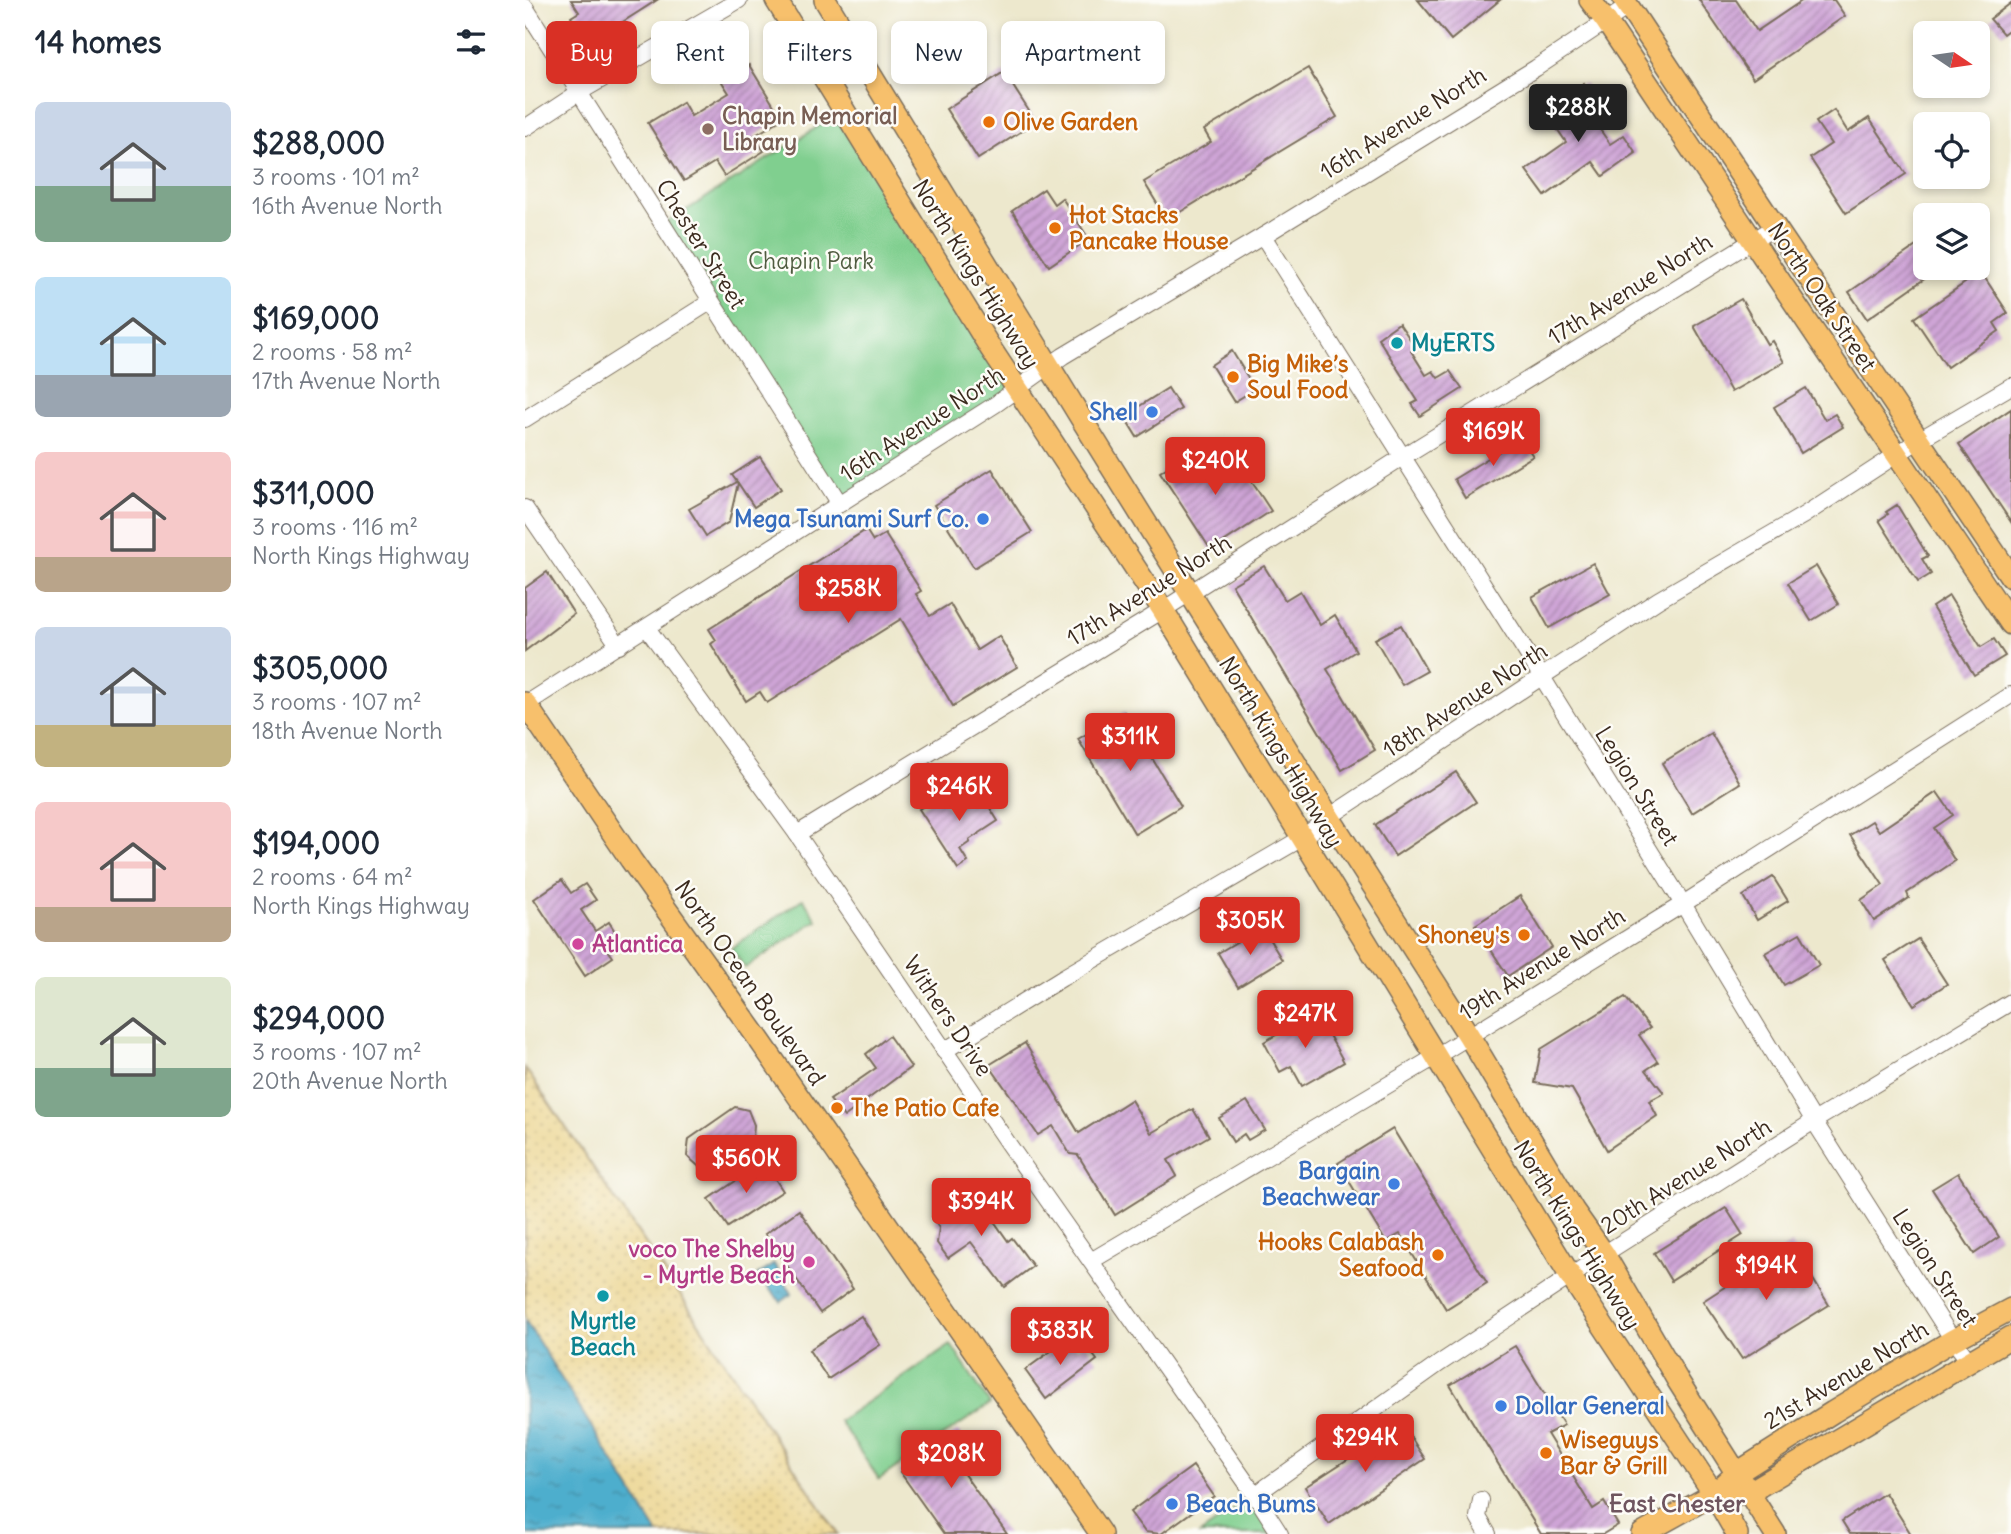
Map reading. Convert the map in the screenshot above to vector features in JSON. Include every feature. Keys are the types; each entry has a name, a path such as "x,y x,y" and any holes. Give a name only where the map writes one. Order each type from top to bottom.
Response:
{"main road":[{"name":"North Kings Highway","path":"776,0 1017,390 1163,610 1571,1277 1714,1494 1737,1534"},
{"name":"North Kings Highway","path":"825,0 1049,366 1329,817 1469,1036 1573,1210 1604,1254 1678,1381 1775,1534"},
{"name":"North Oak Street","path":"1590,0 2011,624"},
{"name":"North Oak Street","path":"1626,3 2011,577"},
{"name":"North Ocean Boulevard","path":"526,704 631,860 758,1038 1101,1534"},
{"name":"21st Avenue North","path":"1642,1534 1714,1494 1737,1473 1833,1412 1953,1340 2011,1309"},
{"name":"21st Avenue North","path":"1714,1494 1748,1493 2011,1337"}],"street":[{"path":"525,128 578,93 739,0"},
{"name":"16th Avenue North","path":"526,704 840,505 1017,390 1049,366 1536,68 1606,21 1626,3"},
{"name":"Chester Street","path":"525,7 840,505"},
{"name":"17th Avenue North","path":"797,834 1163,610 1403,456 1775,227"},
{"name":"Legion Street","path":"1263,236 1542,677 1814,1121 1969,1361"},
{"path":"525,419 710,302"},
{"name":"18th Avenue North","path":"944,1051 1062,978 1302,838 1329,817 1658,600 1804,515 1919,440 2011,386"},
{"path":"525,508 619,646"},
{"name":"Withers Drive","path":"647,628 797,834 944,1051 1280,1534"},
{"name":"19th Avenue North","path":"1091,1261 1435,1057 1683,904 2011,695"},
{"name":"20th Avenue North","path":"1255,1495 1440,1363 1604,1254 1814,1121 2011,1002"},
{"path":"1481,1500 1478,1517 1488,1534"}],"sand":[{"name":"Myrtle Beach","path":"525,1068 665,1272 838,1534 658,1534 525,1320"}],"green space":[{"name":"Chapin Park","path":"845,112 1017,390 840,504 663,225"},
{"path":"803,899 817,920 745,968 731,948"},
{"path":"951,1345 990,1404 879,1479 839,1421"},
{"path":"1255,1495 1273,1534 1200,1534"}],"water":[{"path":"774,1264 792,1294 781,1302 757,1276"},
{"path":"525,1320 658,1534 525,1534"}],"building":[{"path":"571,0 657,0 624,21 574,21 571,17 579,12"},
{"path":"1418,0 1500,0 1451,40"},
{"path":"1699,0 1736,0 1757,31 1803,0 1834,0 1845,16 1753,79"},
{"path":"2011,3 2011,28 2003,34 1990,19"},
{"name":"Chapin Memorial Library","path":"749,65 782,119 754,136 764,151 724,176 715,162 684,181 648,123 683,102 691,116 729,93 723,84 749,84"},
{"path":"1308,68 1337,117 1167,220 1144,182 1211,142 1204,130"},
{"path":"1001,74 1001,84 1012,84 1036,122 978,159 946,109"},
{"path":"1584,83 1598,103 1587,111 1610,144 1624,135 1636,153 1603,176 1593,162 1545,196 1526,170 1566,142 1545,111"},
{"path":"1834,110 1848,132 1869,118 1906,174 1846,213 1810,158 1831,144 1816,122"},
{"path":"1044,189 1054,204 1062,198 1089,239 1049,266 1012,211"},
{"path":"1913,248 1913,280 1923,280 1867,319 1849,292"},
{"path":"1969,280 1986,280 2008,313 1994,323 1999,331 1947,367 1914,318"},
{"path":"1741,299 1767,344 1772,341 1784,362 1731,392 1694,326"},
{"path":"1399,323 1416,348 1411,351 1426,375 1433,371 1438,378 1450,371 1462,389 1420,416 1412,404 1418,401 1378,338"},
{"name":"Big Mike’s Soul Food","path":"1232,351 1255,389 1234,402 1211,365"},
{"name":"Shell","path":"1168,388 1181,409 1137,437 1124,416"},
{"path":"1806,388 1825,420 1835,414 1843,427 1801,453 1774,407"},
{"path":"2011,409 2011,522 1959,444"},
{"path":"1521,438 1533,456 1465,498 1454,479"},
{"path":"1199,447 1215,473 1237,459 1271,511 1211,550 1160,472"},
{"path":"760,457 781,489 754,507 738,483 729,522 706,536 689,509 737,482 732,475"},
{"name":"Mega Tsunami Surf Co.","path":"992,469 1032,532 974,568 934,505"},
{"path":"1897,505 1928,556 1922,559 1931,574 1918,582 1879,520"},
{"path":"866,530 873,541 885,534 921,591 916,594 930,616 950,604 977,650 999,636 1017,667 953,706 901,619 767,703 760,692 746,701 711,644 716,640 709,629"},
{"path":"1593,563 1610,594 1549,628 1532,597"},
{"path":"1264,566 1285,600 1300,591 1320,625 1335,615 1356,651 1327,669 1375,750 1342,770 1232,585"},
{"path":"1816,566 1839,604 1811,621 1788,583"},
{"path":"547,572 574,614 525,651 525,588"},
{"path":"1949,596 1981,647 1994,639 2005,656 1974,675 1932,607"},
{"path":"1401,625 1427,671 1402,685 1375,639"},
{"path":"1124,712 1181,806 1135,834 1078,739"},
{"path":"1711,733 1740,783 1692,813 1662,763"},
{"path":"1456,772 1476,802 1395,856 1375,825"},
{"path":"979,790 998,821 960,849 968,862 958,869 919,809 940,796 949,809"},
{"path":"1937,792 1953,815 1934,828 1955,861 1907,893 1909,898 1874,921 1861,900 1883,885 1850,835 1872,821 1879,831"},
{"path":"1773,877 1788,901 1757,920 1743,896"},
{"path":"562,880 571,893 585,884 596,900 581,910 595,931 609,922 621,941 608,950 613,957 585,976 534,899"},
{"path":"1520,896 1552,947 1508,976 1475,925"},
{"path":"1262,927 1282,960 1238,987 1218,953"},
{"path":"1800,933 1819,965 1784,985 1765,953"},
{"path":"1918,939 1947,984 1914,1005 1885,960"},
{"path":"1625,997 1650,1028 1639,1035 1658,1062 1646,1070 1664,1093 1649,1101 1657,1116 1607,1150 1572,1089 1535,1083 1541,1049"},
{"path":"1316,1012 1344,1062 1302,1086 1291,1066 1280,1072 1264,1042"},
{"path":"889,1036 911,1067 844,1117 830,1100 876,1068 866,1054"},
{"path":"1025,1043 1079,1133 1131,1100 1151,1133 1193,1109 1209,1136 1168,1160 1177,1176 1115,1215 1078,1155 1070,1154 1053,1126 1038,1135 989,1065"},
{"path":"1247,1101 1265,1130 1248,1140 1244,1134 1233,1142 1219,1118"},
{"path":"735,1107 748,1110 754,1125 753,1137 705,1172 687,1156 689,1139"},
{"path":"1393,1129 1487,1283 1446,1309 1400,1234 1386,1242 1338,1163"},
{"path":"764,1162 783,1191 728,1227 709,1199"},
{"path":"1958,1173 1999,1237 1974,1254 1932,1189"},
{"path":"972,1190 1008,1241 1012,1238 1033,1266 1005,1287 971,1242 948,1258 937,1243 939,1228 934,1221"},
{"path":"1726,1208 1743,1235 1671,1281 1654,1253"},
{"name":"voco The Shelby - Myrtle Beach","path":"799,1210 853,1289 820,1313 765,1234"},
{"path":"1791,1244 1829,1305 1742,1359 1703,1301"},
{"path":"861,1316 880,1345 828,1379 809,1350"},
{"path":"1069,1338 1077,1349 1085,1344 1097,1360 1046,1399 1025,1370"},
{"path":"1515,1346 1564,1425 1547,1434 1593,1509 1604,1502 1618,1525 1603,1534 1541,1534 1450,1385"},
{"path":"1402,1424 1425,1459 1329,1524 1305,1487"},
{"path":"958,1431 977,1459 961,1470 1007,1534 944,1534 900,1472"},
{"name":"Beach Bums","path":"1193,1466 1214,1496 1161,1534 1145,1532 1130,1512"},
{"path":"1885,1493 1911,1534 1850,1534 1842,1521"}],"place":[{"name":"Olive Garden","path":"989,122"},
{"name":"Chapin Memorial Library","path":"708,129"},
{"name":"Hot Stacks Pancake House","path":"1055,228"},
{"name":"MyERTS","path":"1397,343"},
{"name":"Big Mike’s Soul Food","path":"1233,377"},
{"name":"Shell","path":"1152,412"},
{"name":"Mega Tsunami Surf Co.","path":"983,519"},
{"name":"Shoney's","path":"1524,935"},
{"name":"Atlantica","path":"578,944"},
{"name":"The Patio Cafe","path":"837,1108"},
{"name":"Bargain Beachwear","path":"1394,1184"},
{"name":"Hooks Calabash Seafood","path":"1438,1255"},
{"name":"voco The Shelby - Myrtle Beach","path":"809,1262"},
{"name":"Myrtle Beach","path":"603,1296"},
{"name":"Dollar General","path":"1501,1406"},
{"name":"Wiseguys Bar & Grill","path":"1546,1453"},
{"name":"Beach Bums","path":"1172,1504"}],"district":[{"name":"East Chester","path":"1677,1504"}]}
